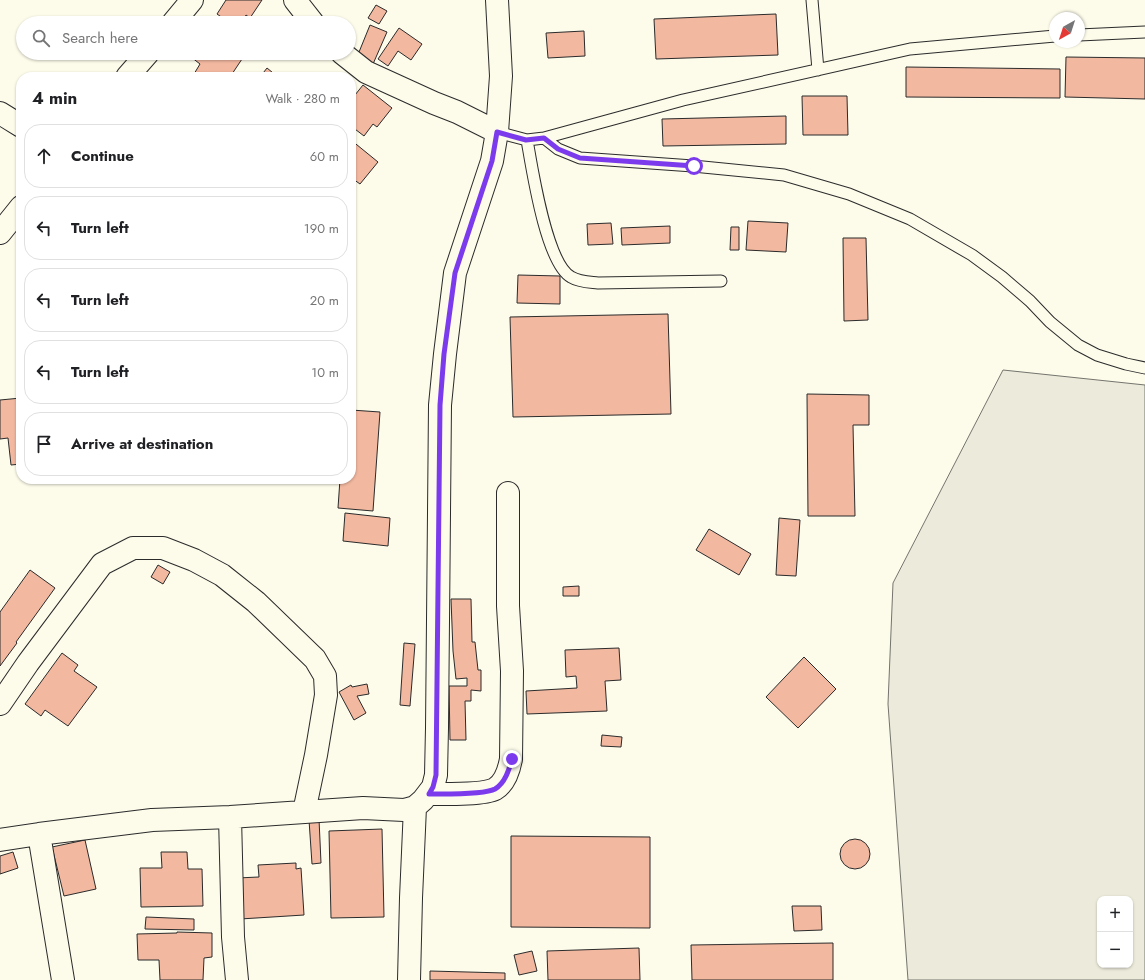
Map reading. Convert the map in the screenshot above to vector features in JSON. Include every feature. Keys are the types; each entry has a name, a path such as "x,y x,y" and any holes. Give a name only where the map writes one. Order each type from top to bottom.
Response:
{"street":[{"path":"179,16 192,0"},
{"path":"295,0 307,16"},
{"path":"0,840 152,820 230,817 363,808 404,810 422,800 433,787 436,775 440,405 444,354 455,273 492,161 497,132 501,76 497,0"},
{"path":"131,72 142,60"},
{"path":"351,60 366,72 497,132"},
{"path":"0,113 16,123"},
{"path":"0,233 16,213"},
{"path":"422,800 486,792 496,788 508,773 512,759 512,671 508,606 508,493"},
{"path":"0,704 102,564 133,548 163,548 194,560 222,574 256,602 315,659 325,676 326,695 316,755 304,812"},
{"path":"409,980 410,898 422,800"},
{"path":"230,817 233,937 237,980"},
{"path":"39,834 63,980"}],"lane":[{"path":"812,0 818,70"},
{"path":"1085,35 1145,32"},
{"path":"497,132 526,140 544,138 683,100 910,49 1049,37"},
{"path":"544,138 558,149 580,158 694,166 784,175 849,194 910,219 972,255 1002,277 1030,301 1050,322 1078,345 1097,355 1145,368"},
{"path":"526,140 538,204 554,255 570,277 581,281 598,283 721,281"}],"shaded area":[{"path":"1003,370 1145,385 1145,980 908,980 888,704 893,583"}],"building":[{"path":"226,0 262,0 251,16 220,16 217,14"},
{"path":"376,5 387,11 379,24 368,18"},
{"path":"776,14 778,55 656,59 654,19"},
{"path":"370,25 387,32 373,64 357,57"},
{"path":"399,28 422,44 411,60 398,51 388,66 378,59"},
{"path":"584,31 585,56 548,58 546,33"},
{"path":"1066,57 1145,58 1145,99 1065,97"},
{"path":"195,60 241,60 233,72 195,72 200,64"},
{"path":"906,67 1060,69 1060,98 906,97"},
{"path":"267,68 272,72 264,72"},
{"path":"363,85 392,108 377,127 373,124 364,136 356,130 356,94"},
{"path":"802,96 847,96 848,135 803,135"},
{"path":"786,116 786,144 663,146 662,119"},
{"path":"356,144 378,162 360,184 356,181"},
{"path":"748,221 788,223 786,252 746,250"},
{"path":"611,223 613,244 588,245 587,224"},
{"path":"670,226 670,243 622,245 621,228"},
{"path":"731,227 739,227 739,250 730,250"},
{"path":"843,238 866,238 868,320 844,321"},
{"path":"518,275 560,276 560,304 517,303"},
{"path":"668,314 671,414 513,417 510,317"},
{"path":"807,394 869,395 869,425 853,425 855,516 808,516"},
{"path":"16,398 16,464 11,465 8,438 0,439 0,400"},
{"path":"356,410 380,412 373,511 338,508 340,484 356,484"},
{"path":"345,513 390,518 388,546 343,541"},
{"path":"779,518 800,520 796,576 776,575"},
{"path":"709,529 751,554 739,575 696,550"},
{"path":"158,565 170,572 163,584 151,577"},
{"path":"30,570 55,588 0,666 0,612"},
{"path":"579,586 579,596 563,596 563,587"},
{"path":"451,599 471,599 472,642 475,642 478,670 481,670 481,691 471,690 471,701 465,701 466,740 450,740 449,686 467,686 467,678 456,679 453,651"},
{"path":"404,643 415,644 410,706 400,705"},
{"path":"619,648 621,680 605,681 607,711 527,714 526,691 577,688 576,676 566,677 565,650"},
{"path":"62,653 78,665 74,671 97,687 68,726 45,710 41,716 25,704"},
{"path":"804,657 836,689 798,728 766,697"},
{"path":"367,684 369,694 357,696 366,713 354,720 339,692 351,685 352,687"},
{"path":"602,735 622,737 621,747 601,746"},
{"path":"319,819 321,863 312,864 309,820"},
{"path":"382,829 384,917 331,918 329,831"},
{"path":"511,836 650,837 650,928 511,927"},
{"path":"855,839 861,840 869,848 869,860 861,868 855,869 849,868 841,860 840,854 841,848 849,840"},
{"path":"85,840 96,889 64,896 52,847"},
{"path":"13,852 18,868 0,874 0,856"},
{"path":"161,852 187,852 188,869 202,869 203,906 141,907 140,868 162,868"},
{"path":"296,863 296,869 301,868 304,915 240,919 237,878 259,877 258,865"},
{"path":"792,906 821,906 822,930 794,931"},
{"path":"146,917 194,919 194,930 145,929"},
{"path":"177,932 212,933 212,957 204,958 203,980 160,980 159,960 138,960 137,934"},
{"path":"833,943 833,980 692,980 691,945"},
{"path":"639,948 640,980 548,980 547,951"},
{"path":"532,951 537,971 519,975 514,955"},
{"path":"430,971 505,973 505,980 430,980"}],"route":[{"path":"512,759 508,773 496,788 486,792 429,794 433,787 436,775 440,405 444,354 455,273 492,161 497,132 526,140 544,138 558,149 580,158 694,166"}]}
